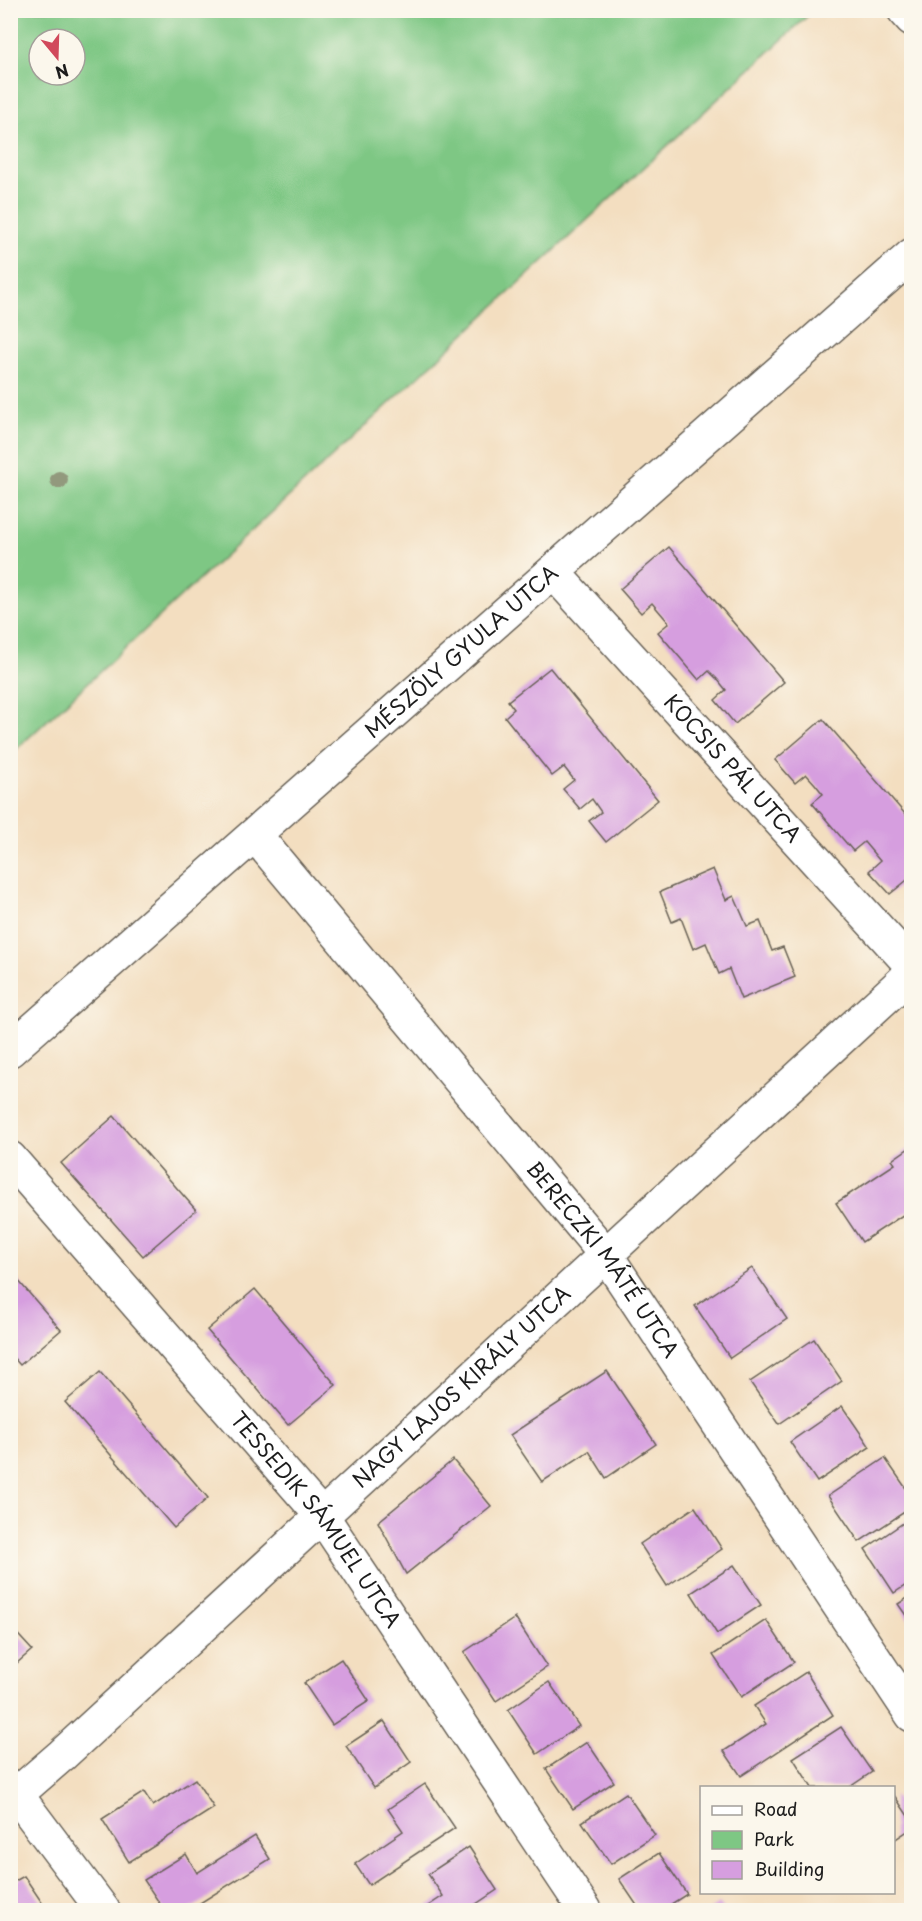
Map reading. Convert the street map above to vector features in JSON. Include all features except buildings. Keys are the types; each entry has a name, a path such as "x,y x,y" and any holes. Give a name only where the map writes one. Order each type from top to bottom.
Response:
{"street":[{"path":"904,10 912,19"},
{"name":"MÉSZÖLY GYULA UTCA","path":"10,1050 912,255"},
{"name":"KOCSIS PÁL UTCA","path":"553,572 912,966"},
{"name":"BERECZKI MÁTÉ UTCA","path":"255,835 606,1255 912,1715"},
{"name":"NAGY LAJOS KIRÁLY UTCA","path":"13,1793 62,1755 912,973"},
{"name":"TESSEDIK SÁMUEL UTCA","path":"10,1158 322,1516 585,1911"},
{"path":"13,1793 103,1911"}],"green space":[{"path":"11,10 813,11 11,754"}]}
